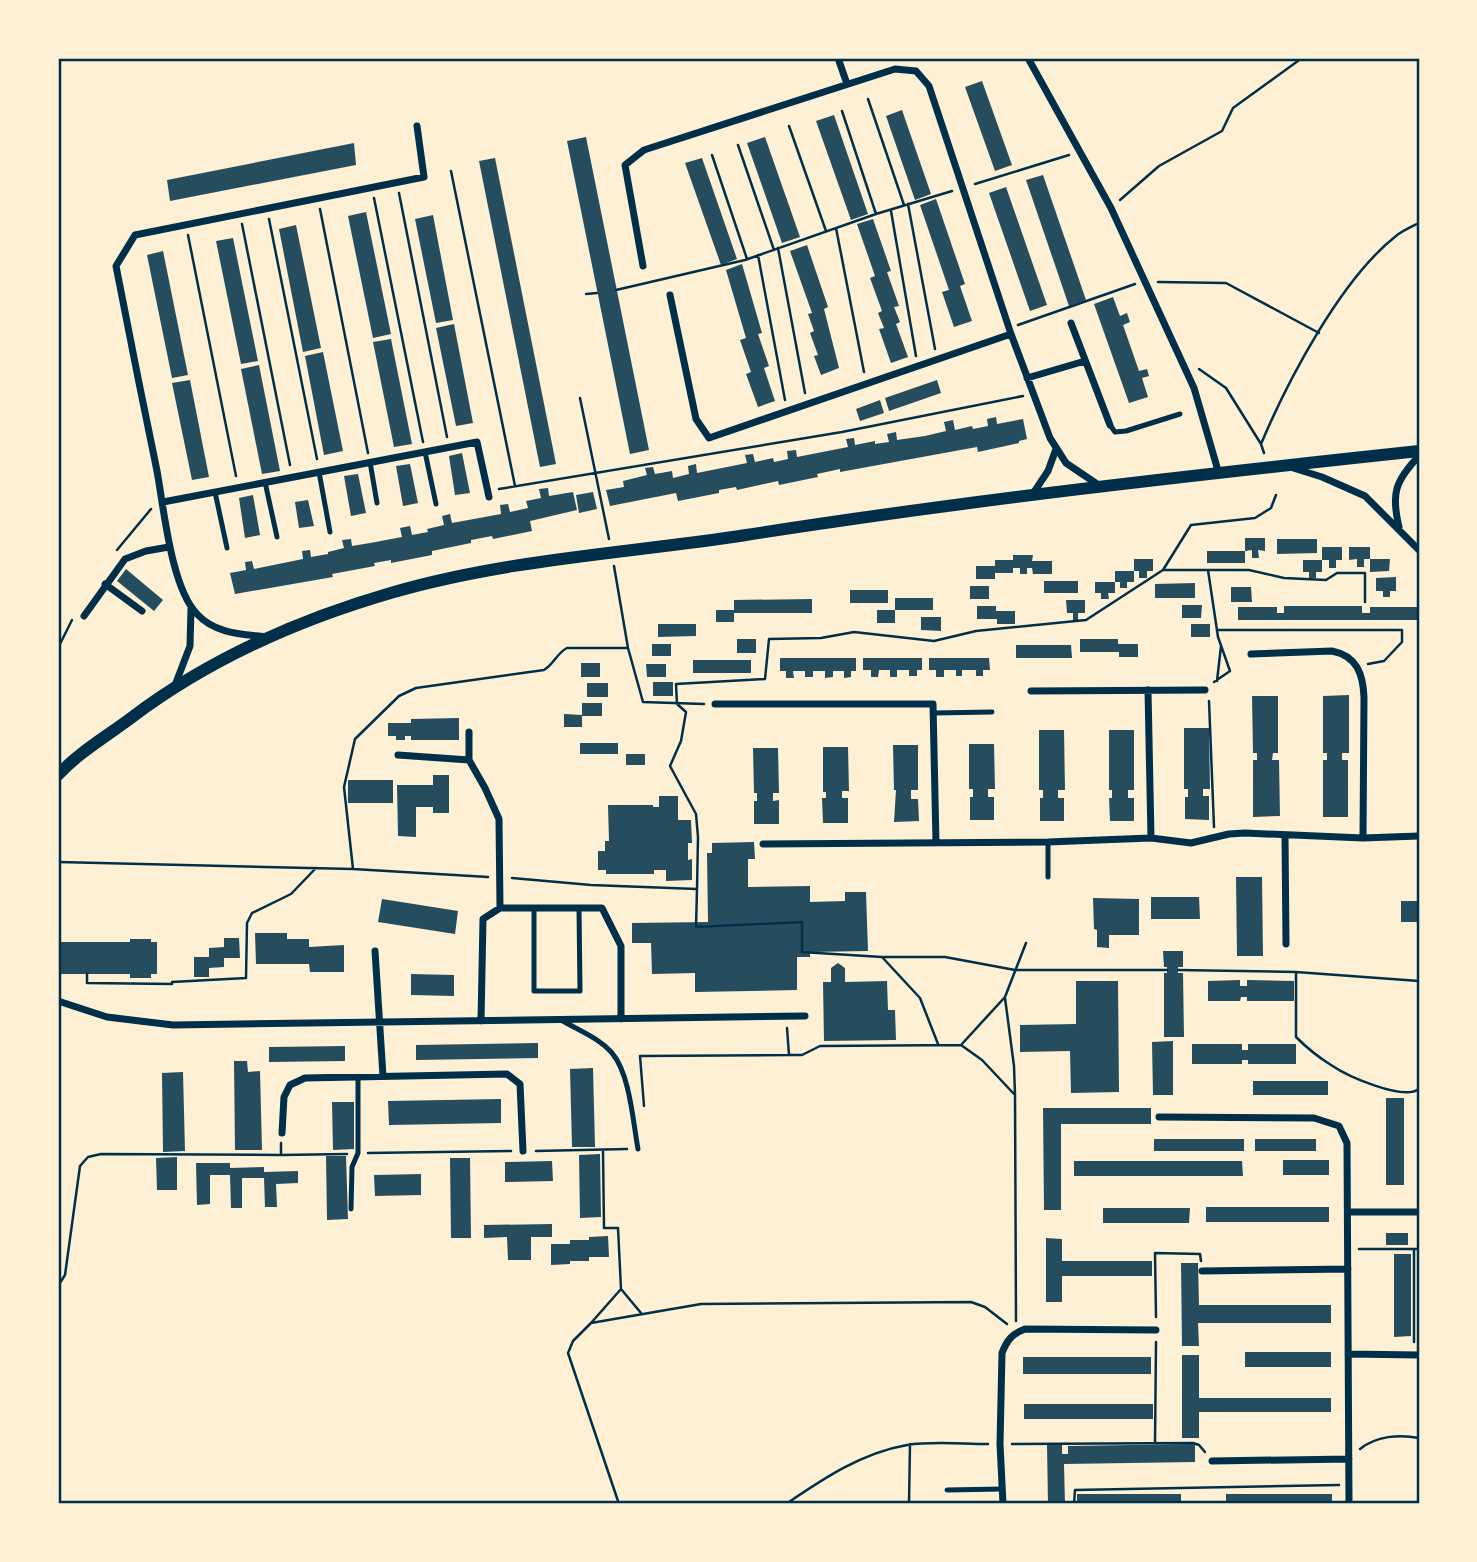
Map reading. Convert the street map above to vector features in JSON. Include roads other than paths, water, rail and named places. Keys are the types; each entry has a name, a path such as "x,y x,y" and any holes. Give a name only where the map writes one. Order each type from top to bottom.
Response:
{"street":[{"path":"838,58 847,84"},
{"path":"1028,58 1111,208 1194,388 1219,475"},
{"path":"643,266 625,165 644,150 895,69 916,71 929,86 1010,331 1056,449 1066,463 1102,488"},
{"path":"173,689 190,646 191,607 169,547 163,502 116,265 135,235 424,177 417,126"},
{"path":"670,295 696,419 709,438 918,366 1010,331"},
{"path":"1071,323 1110,425"},
{"path":"1027,378 1085,361"},
{"path":"163,502 477,442 489,494"},
{"path":"1031,496 1048,471 1056,449"},
{"path":"61,772 173,689 268,637 318,616 396,591 482,573 1031,496 1284,466 1419,454"},
{"path":"1399,528 1395,491 1419,454"},
{"path":"1284,466 1350,487 1365,496 1419,550"},
{"path":"84,616 124,559 169,547"},
{"path":"105,584 142,611"},
{"path":"191,607 216,628 268,637"},
{"path":"1251,654 1332,651 1343,653 1357,666 1363,677 1364,697 1363,838"},
{"path":"1148,690 1151,838"},
{"path":"1031,691 1205,690"},
{"path":"716,704 933,704 936,843"},
{"path":"469,732 468,760 499,819 500,908"},
{"path":"398,755 468,760"},
{"path":"763,844 1048,842 1151,838 1191,843 1214,837 1245,834 1363,838 1419,836"},
{"path":"1285,836 1286,944"},
{"path":"481,1021 483,919 500,908 602,908 621,946 621,1019"},
{"path":"375,951 383,1076"},
{"path":"58,1001 107,1017 173,1025 805,1016"},
{"path":"282,1133 284,1097 290,1085 305,1078 508,1074 520,1083 523,1151"},
{"path":"1159,1117 1314,1118 1339,1126 1347,1143 1349,1212 1349,1504"},
{"path":"1349,1212 1419,1212"},
{"path":"1202,1271 1348,1269"},
{"path":"1003,1504 1000,1444 1002,1353 1007,1340 1014,1333 1025,1329 1156,1330"},
{"path":"1348,1354 1416,1356"},
{"path":"1212,1461 1349,1459"}],"lane":[{"path":"1110,425 1115,432 1126,431 1180,414"},
{"path":"425,452 436,504"},
{"path":"370,462 377,503"},
{"path":"319,472 330,532"},
{"path":"265,482 278,537"},
{"path":"215,492 227,548"},
{"path":"934,713 992,712"},
{"path":"1048,842 1048,877"},
{"path":"534,908 534,991 580,991 579,908"},
{"path":"561,1020 595,1039 613,1054 625,1079 638,1149"},
{"path":"351,1209 352,1167 358,1153 358,1077"},
{"path":"947,1490 1002,1489"}]}
